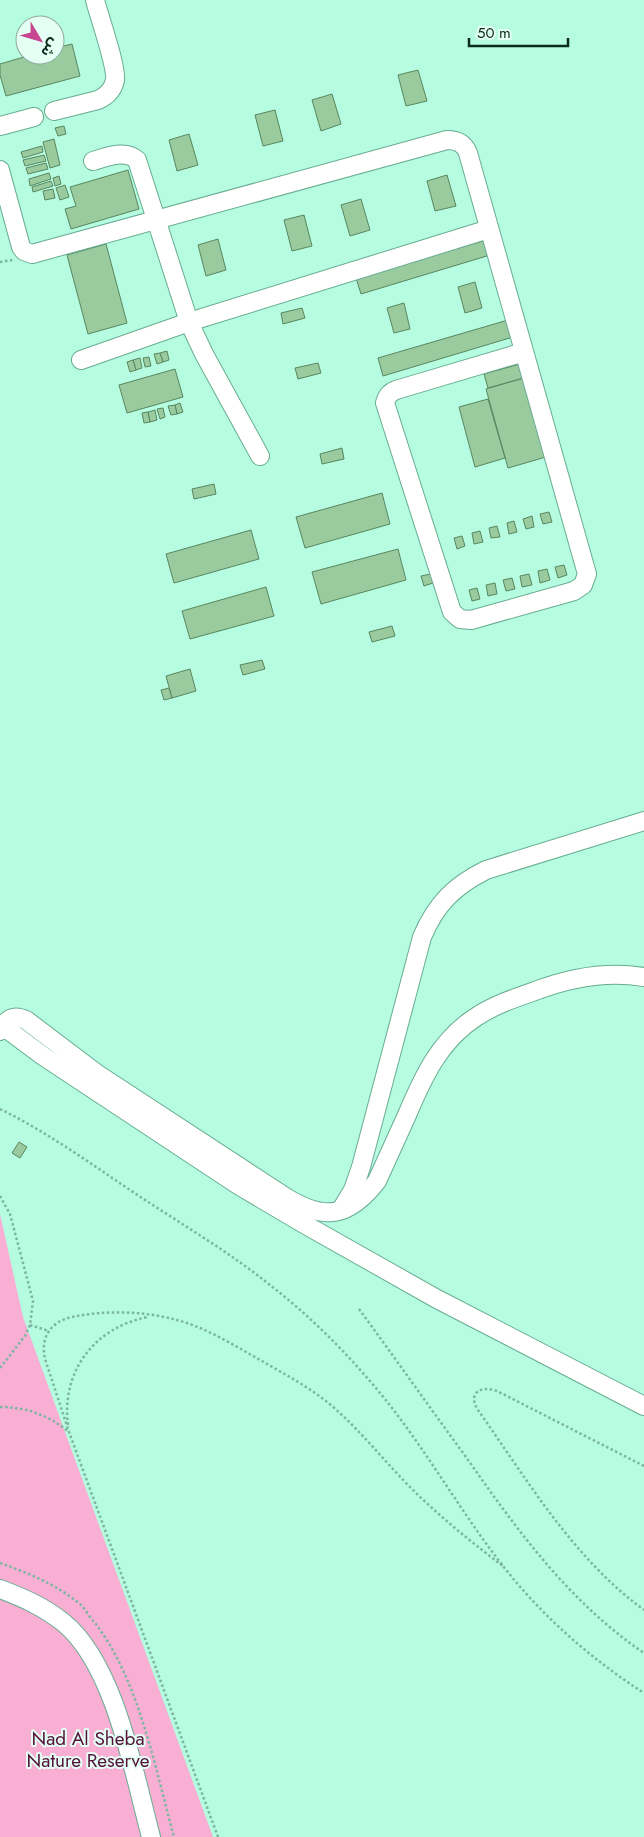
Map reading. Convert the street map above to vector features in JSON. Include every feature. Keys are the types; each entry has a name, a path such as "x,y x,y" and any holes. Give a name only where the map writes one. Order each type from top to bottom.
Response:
{"lane":[{"path":"54,111 104,98 112,88 115,75 95,0"},
{"path":"0,126 34,117"},
{"path":"0,170 20,243 28,253 36,254 452,140 458,141 466,148 586,569 586,580 583,585 574,591 470,620 460,620 452,612 385,403 390,392 524,352"},
{"path":"93,161 122,154 133,156 140,165 189,322 204,354 260,456"},
{"path":"81,360 189,322 489,229"},
{"path":"340,1210 352,1190 360,1167 422,937 429,919 440,904 454,890 486,870 644,821"},
{"path":"644,977 596,976 557,982 496,1006 476,1017 457,1032 441,1050 428,1070 377,1181 367,1194 355,1204 326,1213 312,1211 286,1198 96,1073 26,1020 12,1017 1,1027 238,1185 296,1220 436,1299 644,1406"},
{"path":"0,1589 32,1601 65,1624 91,1654 108,1690 122,1730 151,1837"}],"path":[{"path":"0,1109 79,1156 231,1257 270,1284 305,1314 339,1346 371,1381 503,1566 531,1599 595,1657 644,1693"},
{"path":"0,1196 10,1214 33,1301 30,1325 18,1346 0,1368"},
{"path":"360,1309 494,1498 545,1564 598,1617 644,1653"},
{"path":"218,1837 69,1432 43,1354 45,1338 49,1331 61,1321 108,1312 178,1320 239,1348 311,1390 349,1422 433,1509 503,1566"},
{"path":"69,1432 67,1408 70,1384 76,1369 85,1355 107,1333 121,1325 152,1316"},
{"path":"30,1325 49,1331"},
{"path":"644,1466 497,1391 489,1388 481,1389 475,1395 474,1403 478,1410 559,1526 580,1552 604,1576 644,1610"},
{"path":"0,1407 23,1408 36,1411 69,1432"}],"green space":[{"name":"Nad Al Sheba Nature Reserve","path":"0,1214 23,1317 213,1837 0,1837"}],"building":[{"path":"72,44 80,76 6,96 0,75 0,64 15,60 15,65 65,65 65,46"},
{"path":"418,70 427,101 406,106 398,75"},
{"path":"332,94 341,124 321,131 312,100"},
{"path":"275,110 283,141 263,146 255,115"},
{"path":"64,126 66,134 58,136 55,128"},
{"path":"189,134 198,165 177,171 169,140"},
{"path":"54,139 60,165 50,168 43,142"},
{"path":"42,146 43,152 23,158 21,152"},
{"path":"44,155 46,161 25,166 23,160"},
{"path":"46,163 48,169 28,174 26,168"},
{"path":"128,170 139,209 71,229 65,209 76,206 70,187"},
{"path":"49,173 51,179 30,186 29,179"},
{"path":"447,175 456,206 435,211 427,181"},
{"path":"59,176 61,184 55,186 53,178"},
{"path":"51,181 53,186 33,192 32,187"},
{"path":"65,185 69,197 60,200 56,188"},
{"path":"53,189 55,198 45,200 43,191"},
{"path":"361,199 370,230 350,236 341,205"},
{"path":"304,215 312,246 292,251 284,220"},
{"path":"218,239 226,270 206,276 198,245"},
{"path":"486,240 490,255 361,294 356,278"},
{"path":"106,244 127,323 88,334 67,255"},
{"path":"475,282 482,308 465,313 458,287"},
{"path":"404,303 410,329 394,333 387,308"},
{"path":"302,308 305,318 283,324 281,313"},
{"path":"508,320 513,337 383,376 378,358"},
{"path":"167,351 169,360 163,362 160,353"},
{"path":"160,353 163,362 157,364 154,354"},
{"path":"149,357 151,366 145,367 143,358"},
{"path":"140,358 142,368 136,370 133,360"},
{"path":"133,360 136,370 130,372 127,362"},
{"path":"318,363 321,373 298,379 295,368"},
{"path":"520,364 524,378 488,388 484,374"},
{"path":"175,369 183,397 127,413 119,385"},
{"path":"524,378 546,457 508,468 486,389"},
{"path":"488,399 505,458 475,467 459,407"},
{"path":"180,403 183,412 177,414 175,405"},
{"path":"175,405 177,414 171,415 168,406"},
{"path":"163,408 165,417 160,419 157,409"},
{"path":"155,410 157,420 150,422 148,412"},
{"path":"148,412 150,422 144,423 142,413"},
{"path":"342,448 344,459 322,464 320,454"},
{"path":"214,484 216,494 194,499 192,489"},
{"path":"382,493 390,524 305,548 296,517"},
{"path":"549,512 552,522 543,524 540,514"},
{"path":"532,516 534,527 526,529 523,519"},
{"path":"514,521 517,532 509,534 507,523"},
{"path":"497,526 500,537 491,538 489,528"},
{"path":"251,530 259,559 174,583 166,554"},
{"path":"480,531 483,542 474,544 472,533"},
{"path":"462,536 465,546 457,549 454,538"},
{"path":"398,549 406,580 321,604 312,572"},
{"path":"564,565 567,575 558,578 555,567"},
{"path":"547,569 550,580 540,583 538,571"},
{"path":"431,574 433,583 424,586 421,576"},
{"path":"529,574 532,585 522,587 520,576"},
{"path":"512,578 515,589 506,591 503,580"},
{"path":"495,583 497,594 488,596 486,585"},
{"path":"266,587 274,616 190,639 182,611"},
{"path":"477,588 480,599 472,601 469,590"},
{"path":"392,626 395,636 372,642 369,632"},
{"path":"262,660 265,669 243,675 240,665"},
{"path":"190,669 196,691 172,698 166,676"},
{"path":"169,688 172,698 164,700 161,690"},
{"path":"19,1142 27,1147 20,1158 12,1153"}]}
